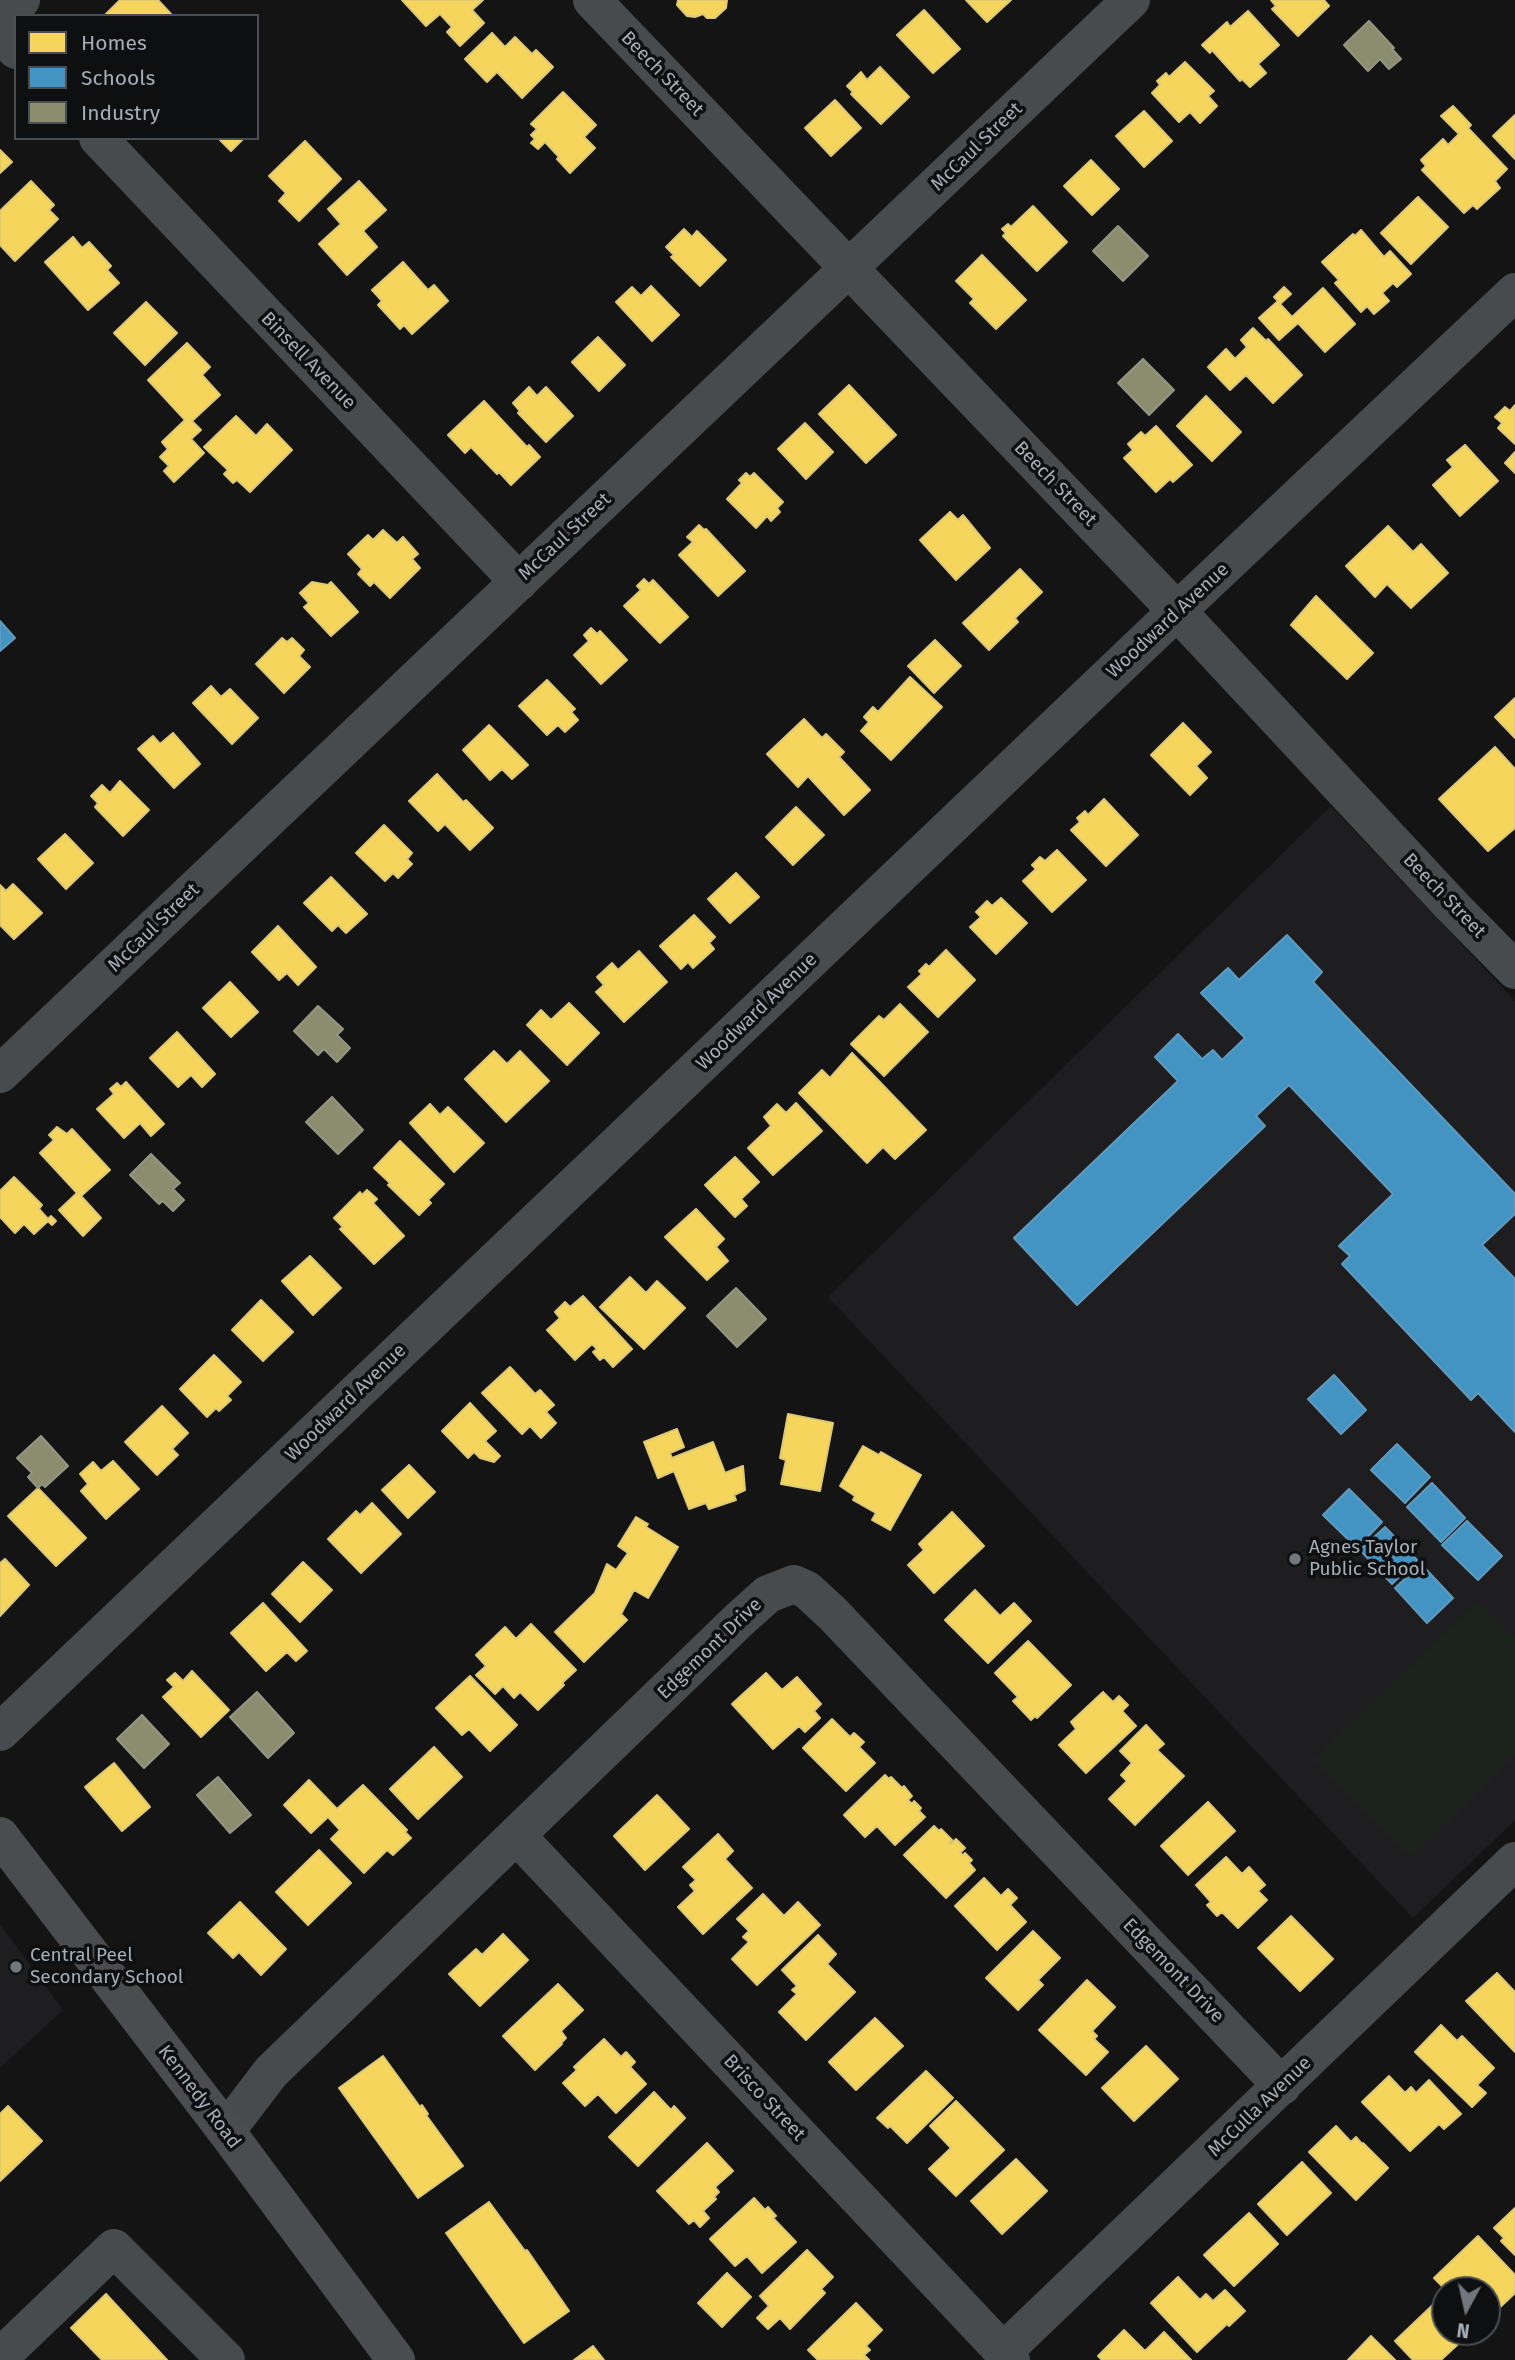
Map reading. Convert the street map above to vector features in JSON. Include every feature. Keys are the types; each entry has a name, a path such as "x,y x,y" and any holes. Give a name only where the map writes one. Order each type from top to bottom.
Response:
{"main road":[{"name":"Kennedy Road","path":"0,1836 396,2360"}],"street":[{"path":"0,20 21,0"},
{"name":"Beech Street","path":"592,0 1177,611 1515,970"},
{"name":"McCaul Street","path":"0,1074 1131,0"},
{"path":"0,32 14,48"},
{"name":"Binsell Avenue","path":"100,140 519,582"},
{"name":"Woodward Avenue","path":"0,1732 1515,292"},
{"name":"Edgemont Drive","path":"226,2132 271,2072 740,1619 768,1594 794,1584 807,1590 833,1614 1282,2086"},
{"name":"Brisco Street","path":"517,1836 1007,2356"},
{"name":"McCulla Avenue","path":"1007,2356 1515,1861"},
{"path":"0,2357 114,2248 226,2360"}],"shaded area":[{"name":"Agnes Taylor Public School","path":"1331,806 1515,1001 1515,1820 1413,1918 828,1297"},
{"path":"1477,1601 1515,1639 1515,1754 1411,1857 1315,1760"},
{"name":"Central Peel Secondary School","path":"0,1924 63,2010 0,2068"}],"building: Homes":[{"path":"120,0 158,0 171,14 106,14"},
{"path":"402,0 483,0 472,10 484,23 460,46 447,32 452,27 440,14 426,26"},
{"path":"678,0 727,0 726,8 715,18 707,18 703,14 687,16 677,5"},
{"path":"966,0 1011,0 987,22"},
{"path":"1271,0 1324,0 1329,6 1298,36 1272,9 1276,6"},
{"path":"924,10 960,49 933,73 897,35"},
{"path":"1248,11 1279,45 1258,64 1266,73 1250,87 1242,79 1240,81 1212,50 1210,53 1202,45 1227,22 1230,27"},
{"path":"492,33 505,47 515,37 532,54 536,50 553,67 522,98 497,72 487,82 465,59"},
{"path":"1185,62 1214,91 1208,96 1217,106 1200,123 1190,112 1179,122 1152,93 1160,85 1157,81 1166,73 1169,77"},
{"path":"880,67 909,97 881,124 851,94 853,92 847,86 861,72 867,80"},
{"path":"563,92 596,125 584,137 595,148 570,173 545,142 538,149 531,143 535,139 531,135 537,129 531,124"},
{"path":"835,100 861,128 831,156 805,128"},
{"path":"1453,106 1471,125 1468,128 1507,169 1495,181 1500,188 1477,209 1473,205 1464,213 1422,170 1426,166 1421,160 1443,139 1448,145 1459,134 1441,116"},
{"path":"1144,111 1172,141 1144,167 1116,136"},
{"path":"1515,115 1515,159 1493,136"},
{"path":"220,140 242,140 231,151"},
{"path":"305,141 341,179 299,221 279,201 286,193 269,176"},
{"path":"0,150 12,162 0,173"},
{"path":"1091,160 1119,189 1092,215 1064,186"},
{"path":"31,181 54,205 49,210 58,219 15,261 0,245 0,211"},
{"path":"359,181 386,210 363,231 377,247 347,275 319,244 341,224 328,209"},
{"path":"1418,197 1448,227 1411,264 1381,233"},
{"path":"1033,206 1067,242 1037,271 1003,236 1006,233 1002,229 1008,224 1011,227"},
{"path":"684,229 692,237 697,231 726,260 700,286 671,257 674,255 666,247"},
{"path":"1361,230 1384,257 1390,251 1411,274 1397,287 1393,283 1382,293 1389,301 1374,314 1367,306 1361,312 1335,283 1339,280 1322,262"},
{"path":"73,237 82,248 89,242 111,266 107,270 119,283 88,310 45,262"},
{"path":"982,255 1026,300 996,329 970,303 974,299 956,281"},
{"path":"403,262 428,290 434,285 448,301 412,334 404,325 400,329 378,305 382,301 372,290"},
{"path":"651,286 679,315 652,341 616,302 632,287 641,296"},
{"path":"1284,287 1291,294 1280,304 1292,317 1323,288 1355,324 1325,352 1298,323 1279,340 1259,318 1278,301 1274,297"},
{"path":"146,302 177,333 145,365 114,333"},
{"path":"1253,328 1266,341 1268,339 1302,375 1273,403 1246,375 1230,390 1208,367 1226,349 1235,359 1247,347 1241,340"},
{"path":"598,337 625,365 599,391 572,362"},
{"path":"187,343 210,367 202,375 220,395 192,421 201,430 191,439 204,453 174,482 164,471 169,466 160,457 168,449 162,442 185,420 148,380"},
{"path":"849,385 896,435 866,463 819,414"},
{"path":"529,387 537,396 546,387 573,416 546,442 518,413 520,411 513,403"},
{"path":"1206,396 1241,432 1212,461 1177,426"},
{"path":"484,401 527,447 529,445 540,457 511,485 471,447 465,453 448,435"},
{"path":"1515,405 1515,444 1498,428 1502,423 1495,417 1505,407 1510,411"},
{"path":"236,416 256,436 267,424 292,450 250,492 237,480 233,483 224,474 228,470 204,447"},
{"path":"805,423 833,452 806,479 778,449"},
{"path":"1156,426 1192,465 1173,482 1170,479 1156,492 1124,458 1133,450 1128,444 1141,432 1145,436"},
{"path":"1465,445 1498,481 1460,516 1433,485 1453,467 1447,460"},
{"path":"1515,452 1515,473 1505,463"},
{"path":"746,473 750,477 754,473 783,502 777,508 780,512 771,521 767,516 756,528 727,499 742,483 739,480"},
{"path":"950,512 958,520 963,515 990,548 956,580 920,540"},
{"path":"699,525 706,529 745,571 718,596 679,555 693,542 687,537"},
{"path":"1388,526 1413,552 1421,544 1448,573 1411,608 1387,584 1375,597 1346,566"},
{"path":"383,530 397,543 403,537 418,554 412,559 420,568 390,598 374,582 370,586 358,574 362,569 348,554 368,535 373,540"},
{"path":"1020,569 1042,592 1015,618 1018,622 989,650 963,623"},
{"path":"644,579 649,584 653,580 688,617 660,643 624,606 641,590 637,586"},
{"path":"312,582 328,585 331,582 358,612 331,636 304,607 309,603 300,593"},
{"path":"1316,596 1373,653 1347,679 1291,625"},
{"path":"591,628 597,634 600,631 627,660 601,684 574,655 589,641 584,635"},
{"path":"282,638 287,642 292,638 304,650 299,656 310,667 284,693 256,664"},
{"path":"935,640 961,666 934,693 908,666"},
{"path":"910,677 942,707 891,760 861,731 869,722 864,717 873,707 878,712"},
{"path":"547,680 575,709 571,712 578,720 565,732 558,725 547,735 519,706"},
{"path":"211,686 221,697 230,689 258,718 232,744 193,703"},
{"path":"1515,698 1515,738 1495,717"},
{"path":"804,719 822,738 826,734 844,752 839,757 870,790 844,815 808,776 798,787 767,754"},
{"path":"1183,723 1211,752 1196,766 1207,778 1190,795 1151,755"},
{"path":"489,725 528,765 512,779 502,769 490,780 463,750"},
{"path":"173,733 200,764 174,788 138,749 153,736 160,744"},
{"path":"1495,747 1515,769 1515,828 1488,851 1439,799"},
{"path":"437,774 463,802 466,800 493,828 470,850 445,824 438,831 409,801"},
{"path":"120,781 149,810 123,836 95,807 98,803 91,796 102,785 110,793"},
{"path":"1104,799 1138,835 1106,866 1071,830 1080,822 1077,818 1085,811 1088,815"},
{"path":"796,807 824,835 793,865 766,837"},
{"path":"384,825 412,853 407,859 412,864 398,878 393,873 385,881 356,853"},
{"path":"65,834 93,863 66,889 38,859"},
{"path":"1057,850 1086,880 1052,912 1023,881 1036,869 1032,865 1040,857 1045,861"},
{"path":"736,873 759,897 730,923 708,899"},
{"path":"331,877 367,914 346,933 338,925 332,931 304,903"},
{"path":"13,884 42,913 14,939 0,925 0,885 6,891"},
{"path":"1001,898 1027,923 996,954 970,927 981,917 976,912 987,901 992,906"},
{"path":"694,915 715,937 709,943 714,949 693,968 688,962 681,969 660,946"},
{"path":"278,926 316,967 298,985 287,973 279,980 252,952"},
{"path":"946,950 975,980 938,1017 908,987 922,974 919,971 926,964 929,967"},
{"path":"639,951 667,982 624,1022 596,992 604,985 597,977 612,963 618,970"},
{"path":"230,982 258,1012 231,1037 203,1008"},
{"path":"569,1003 599,1033 567,1065 527,1025 541,1010 551,1020"},
{"path":"900,1004 928,1032 884,1076 851,1044 879,1016 884,1020"},
{"path":"177,1032 215,1074 202,1087 191,1075 178,1087 150,1058"},
{"path":"494,1051 507,1064 520,1051 549,1081 506,1122 465,1079"},
{"path":"852,1053 926,1130 895,1159 883,1147 867,1163 799,1093 822,1070 830,1078"},
{"path":"126,1082 164,1124 151,1136 140,1123 124,1138 97,1109 114,1094 110,1089 117,1083 121,1087"},
{"path":"796,1103 822,1131 773,1175 748,1148 771,1126 764,1117 777,1104 786,1113"},
{"path":"430,1104 440,1115 448,1107 484,1143 454,1172 410,1123"},
{"path":"57,1127 67,1134 72,1129 110,1170 81,1196 101,1218 83,1236 59,1210 77,1193 40,1153 54,1140 49,1135"},
{"path":"400,1141 444,1184 428,1200 431,1203 419,1215 374,1168"},
{"path":"735,1157 759,1182 741,1199 747,1206 735,1217 705,1185"},
{"path":"14,1177 42,1205 39,1209 48,1219 51,1216 56,1221 52,1225 48,1221 34,1234 24,1224 15,1233 0,1217 0,1191"},
{"path":"367,1190 377,1199 373,1203 404,1236 374,1264 340,1229 343,1227 334,1218 360,1192 362,1195"},
{"path":"696,1209 724,1239 716,1247 728,1261 707,1280 665,1237"},
{"path":"310,1256 341,1288 313,1315 282,1281"},
{"path":"630,1277 646,1293 657,1281 685,1308 644,1349 600,1307"},
{"path":"583,1296 632,1349 613,1367 604,1357 600,1360 593,1352 597,1349 592,1344 575,1360 547,1330 560,1318 555,1312 565,1302 570,1307"},
{"path":"261,1300 293,1332 263,1361 232,1330"},
{"path":"214,1355 241,1382 227,1396 231,1400 219,1411 216,1408 207,1417 180,1389"},
{"path":"510,1367 535,1394 540,1390 554,1405 546,1412 556,1423 541,1438 530,1426 522,1434 482,1393"},
{"path":"470,1403 496,1431 485,1441 500,1456 494,1462 480,1458 474,1452 468,1458 442,1431"},
{"path":"162,1406 188,1433 172,1449 178,1455 157,1475 125,1442"},
{"path":"788,1414 833,1423 820,1491 781,1484 786,1460 780,1458"},
{"path":"677,1429 684,1447 670,1453 672,1458 713,1442 725,1473 743,1466 745,1490 734,1495 736,1500 709,1509 706,1503 689,1509 674,1471 658,1478 644,1442"},
{"path":"863,1446 879,1455 881,1452 921,1475 890,1530 872,1520 876,1513 853,1500 855,1496 840,1486"},
{"path":"113,1461 139,1489 106,1519 81,1491 88,1484 80,1474 93,1462 101,1471"},
{"path":"409,1465 435,1492 408,1518 382,1490"},
{"path":"38,1488 86,1538 56,1566 8,1516"},
{"path":"372,1503 401,1534 361,1573 328,1539 356,1511 360,1515"},
{"path":"952,1512 984,1546 934,1593 908,1565 924,1550 919,1544"},
{"path":"636,1517 648,1524 646,1527 678,1547 648,1598 634,1590 621,1614 627,1620 584,1662 555,1632 595,1593 607,1564 616,1570 628,1553 618,1546"},
{"path":"5,1559 29,1585 0,1616 0,1563"},
{"path":"303,1562 332,1590 300,1622 272,1594"},
{"path":"975,1590 1000,1616 1014,1603 1031,1621 988,1663 945,1620"},
{"path":"263,1603 307,1651 296,1661 287,1652 266,1671 231,1633"},
{"path":"531,1624 576,1670 538,1710 520,1692 514,1698 503,1686 495,1694 476,1675 486,1666 476,1655 505,1627 516,1639"},
{"path":"1028,1641 1071,1685 1037,1718 1035,1716 1031,1720 1013,1701 1018,1697 995,1673"},
{"path":"192,1671 229,1710 201,1737 163,1697 174,1687 167,1680 175,1673 183,1681"},
{"path":"766,1673 782,1690 797,1677 821,1704 814,1711 820,1718 805,1732 799,1726 773,1749 732,1704"},
{"path":"470,1676 517,1725 490,1751 469,1729 462,1735 436,1708"},
{"path":"1103,1692 1113,1702 1119,1696 1128,1705 1122,1711 1136,1726 1086,1773 1059,1745 1076,1729 1071,1722"},
{"path":"832,1719 850,1737 854,1733 864,1742 859,1747 875,1763 846,1791 803,1748"},
{"path":"1146,1725 1164,1744 1157,1750 1184,1776 1135,1825 1109,1799 1127,1781 1121,1775 1132,1763 1120,1751"},
{"path":"434,1747 462,1777 418,1819 390,1789"},
{"path":"114,1763 150,1807 122,1831 85,1787"},
{"path":"885,1775 902,1788 904,1786 912,1796 908,1800 912,1804 914,1801 921,1808 919,1811 925,1817 895,1845 877,1826 865,1837 844,1815"},
{"path":"309,1780 337,1809 363,1785 407,1830 405,1832 411,1838 393,1855 387,1850 364,1873 331,1839 340,1830 328,1817 311,1833 284,1805"},
{"path":"657,1795 689,1829 645,1870 614,1836"},
{"path":"1208,1802 1235,1831 1188,1875 1161,1846"},
{"path":"934,1826 952,1840 949,1843 956,1839 965,1848 960,1853 965,1853 972,1860 969,1863 975,1870 946,1898 904,1855"},
{"path":"718,1834 733,1851 725,1859 752,1888 703,1934 678,1907 695,1891 690,1885 696,1880 683,1867"},
{"path":"319,1850 351,1883 308,1925 276,1892"},
{"path":"1226,1857 1242,1874 1249,1867 1265,1885 1258,1891 1267,1900 1238,1928 1222,1912 1217,1916 1207,1905 1211,1902 1196,1885"},
{"path":"984,1878 1001,1896 1008,1889 1017,1898 1010,1905 1026,1922 997,1950 955,1906"},
{"path":"763,1894 784,1916 798,1902 820,1925 757,1985 732,1959 749,1942 743,1937 749,1931 737,1919"},
{"path":"240,1902 286,1949 261,1975 239,1952 233,1958 208,1933"},
{"path":"1291,1916 1333,1959 1300,1991 1258,1948"},
{"path":"1033,1931 1060,1958 1038,1980 1043,1985 1018,2010 986,1978"},
{"path":"503,1934 528,1960 480,2006 449,1974 476,1949 482,1955"},
{"path":"818,1935 836,1954 827,1964 855,1992 806,2040 779,2012 797,1994 792,1990 797,1986 782,1970"},
{"path":"1497,1973 1515,1992 1515,2052 1466,2001"},
{"path":"1087,1980 1115,2007 1092,2031 1097,2036 1094,2039 1108,2052 1086,2075 1039,2030"},
{"path":"558,1984 583,2010 561,2031 566,2038 562,2044 535,2070 503,2036"},
{"path":"875,2018 903,2046 856,2090 829,2062"},
{"path":"1441,2025 1457,2041 1462,2036 1494,2068 1477,2085 1486,2093 1472,2107 1415,2052"},
{"path":"604,2039 621,2057 626,2052 635,2062 630,2067 646,2084 616,2113 598,2094 585,2106 563,2083 577,2070 574,2067"},
{"path":"1146,2046 1178,2079 1134,2121 1102,2088"},
{"path":"383,2056 420,2107 422,2105 428,2114 426,2115 463,2166 418,2198 339,2088"},
{"path":"926,2071 953,2098 907,2143 890,2126 888,2128 877,2118"},
{"path":"1389,2076 1405,2093 1411,2087 1416,2093 1429,2080 1461,2114 1444,2129 1439,2124 1410,2151 1362,2102"},
{"path":"654,2092 671,2110 674,2106 685,2118 638,2166 609,2137"},
{"path":"956,2101 1004,2150 956,2196 929,2169 951,2148 930,2126"},
{"path":"8,2106 42,2141 0,2181 0,2114"},
{"path":"1336,2126 1351,2142 1356,2137 1388,2168 1356,2200 1309,2152"},
{"path":"707,2143 733,2171 715,2187 719,2192 714,2197 716,2199 703,2211 709,2218 700,2227 694,2220 689,2224 657,2191"},
{"path":"1016,2159 1047,2191 1002,2234 971,2201"},
{"path":"1302,2162 1331,2193 1287,2235 1258,2204"},
{"path":"754,2198 765,2210 768,2207 776,2216 773,2218 796,2242 762,2273 747,2256 735,2266 710,2239"},
{"path":"489,2202 525,2251 527,2250 569,2311 524,2343 446,2233"},
{"path":"1515,2208 1515,2255 1501,2241 1504,2238 1494,2228"},
{"path":"1249,2213 1278,2244 1234,2286 1204,2255"},
{"path":"1478,2236 1515,2275 1515,2293 1501,2306 1501,2276 1436,2276"},
{"path":"807,2250 833,2277 821,2289 825,2293 790,2329 780,2318 768,2329 757,2318 769,2306 760,2296"},
{"path":"727,2273 751,2297 722,2327 698,2303"},
{"path":"1178,2277 1200,2300 1206,2294 1213,2301 1225,2290 1245,2311 1197,2352 1151,2303"},
{"path":"106,2294 167,2360 102,2360 71,2328"},
{"path":"856,2303 882,2330 866,2346 870,2350 864,2355 869,2360 818,2360 808,2350"},
{"path":"1431,2307 1431,2346 1456,2346 1441,2360 1413,2360 1395,2341"},
{"path":"1124,2330 1145,2351 1164,2332 1191,2360 1102,2360 1098,2356"},
{"path":"1371,2336 1395,2360 1348,2360"},
{"path":"593,2346 604,2360 574,2360"}],"building: Schools":[{"path":"0,621 15,638 0,651"},
{"path":"1287,935 1322,972 1313,982 1515,1194 1515,1214 1482,1245 1515,1279 1515,1432 1478,1393 1471,1400 1342,1264 1350,1256 1339,1246 1393,1194 1289,1085 1256,1116 1265,1126 1077,1305 1014,1238 1178,1081 1155,1057 1178,1034 1202,1059 1213,1050 1222,1060 1245,1038 1201,993 1228,968 1239,980"},
{"path":"1334,1375 1366,1410 1341,1434 1308,1399"},
{"path":"1397,1444 1430,1477 1405,1503 1371,1470"},
{"path":"1432,1483 1465,1518 1441,1542 1407,1507"},
{"path":"1349,1489 1382,1522 1357,1548 1323,1515"},
{"path":"1467,1521 1502,1556 1478,1580 1442,1545"},
{"path":"1385,1527 1417,1560 1392,1584 1360,1550"},
{"path":"1421,1564 1453,1598 1427,1623 1395,1588"}],"building: Industry":[{"path":"1369,21 1401,59 1389,69 1380,59 1368,71 1344,45"},
{"path":"1118,226 1148,256 1123,281 1093,251"},
{"path":"1143,359 1174,390 1149,415 1118,383"},
{"path":"318,1006 343,1029 337,1035 350,1048 337,1062 324,1049 318,1055 294,1031"},
{"path":"332,1097 363,1130 338,1154 306,1122"},
{"path":"151,1154 180,1183 173,1189 184,1200 173,1211 163,1201 159,1204 130,1175"},
{"path":"736,1288 766,1319 737,1347 707,1316"},
{"path":"41,1436 68,1466 45,1487 42,1484 38,1488 28,1477 32,1473 17,1458"},
{"path":"257,1692 294,1733 268,1758 230,1717"},
{"path":"142,1715 169,1744 144,1768 117,1739"},
{"path":"218,1777 251,1815 230,1833 197,1795"}],"place":[{"name":"Agnes Taylor Public School","path":"1295,1559"},
{"name":"Central Peel Secondary School","path":"16,1967"}]}
